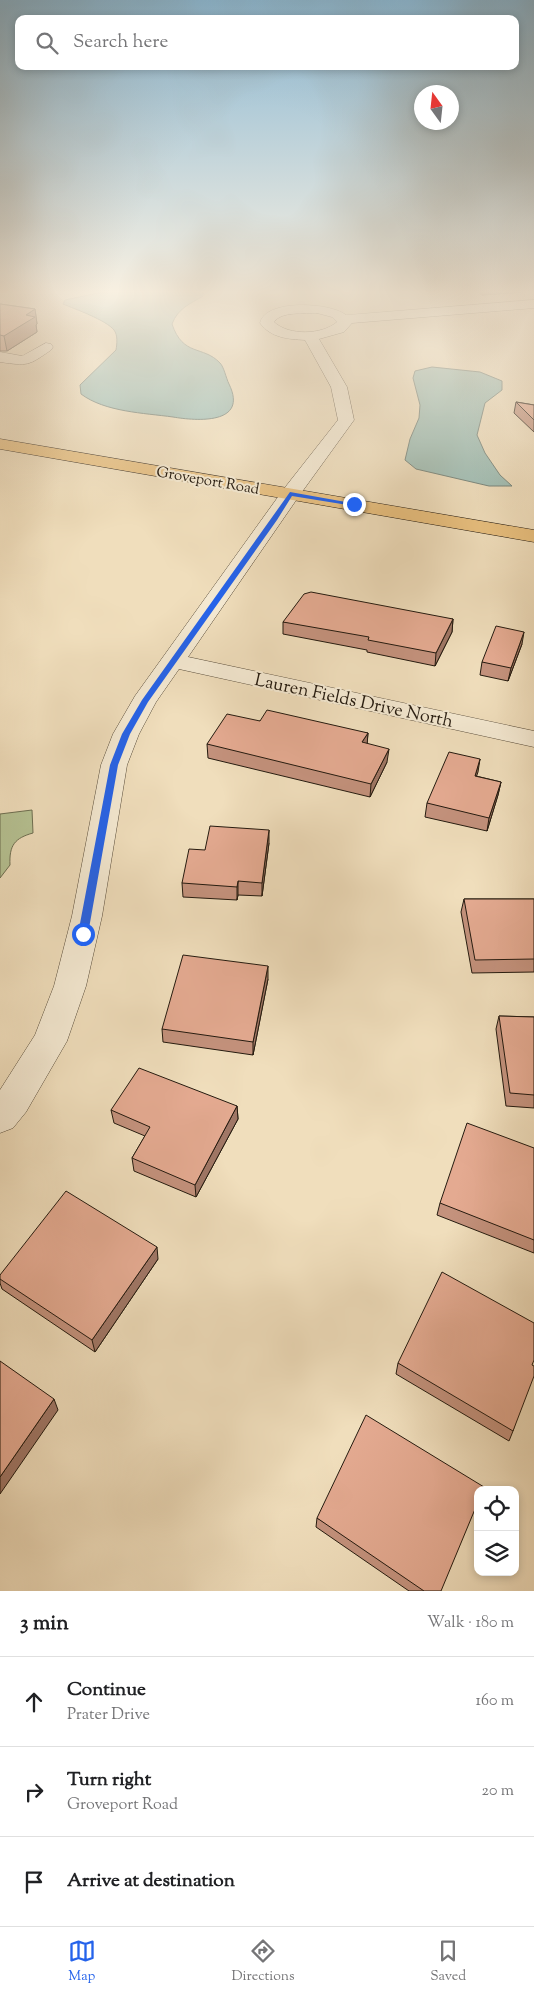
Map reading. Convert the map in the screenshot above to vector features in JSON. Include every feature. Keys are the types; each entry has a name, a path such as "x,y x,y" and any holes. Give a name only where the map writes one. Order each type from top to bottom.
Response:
{"main road":[{"name":"Groveport Road","path":"0,444 534,536"}],"street":[{"path":"10,372 21,364"},
{"path":"0,1117 13,1101 50,1041 70,986 87,916 114,765 126,734 144,701 275,518 290,494 346,420 346,404 326,364"},
{"name":"Lauren Fields Drive North","path":"174,660 534,738"}],"green space":[{"path":"32,810 33,833 22,837 14,843 10,865 0,878 0,814"}],"water":[{"path":"101,364 220,364 233,397 232,407 226,414 206,419 137,413 101,405 81,394 80,385"},
{"path":"432,367 480,372 502,381 502,390 485,403 477,435 485,453 500,475 512,486 489,486 416,469 405,460 410,439 419,418 420,405 413,378 415,371"}],"building":[{"path":"516,402 534,405 534,420"},
{"path":"311,592 453,619 436,653 368,640 369,637 283,622 304,594"},
{"path":"496,626 524,632 511,668 482,662"},
{"path":"267,710 368,733 362,742 389,749 371,784 207,744 227,714 260,721"},
{"path":"449,752 480,759 475,776 501,782 489,818 427,803"},
{"path":"210,826 269,830 262,883 238,881 237,887 182,883 189,849 205,850"},
{"path":"464,899 534,899 534,959 475,960"},
{"path":"183,955 268,966 253,1042 162,1029"},
{"path":"499,1016 534,1017 534,1095 510,1093"},
{"path":"139,1068 237,1106 195,1185 132,1158 150,1127 111,1110"},
{"path":"467,1123 534,1148 534,1240 440,1203"},
{"path":"66,1191 157,1247 92,1340 0,1279 0,1275"},
{"path":"442,1272 534,1323 534,1360 532,1365 534,1366 534,1376 513,1431 398,1363"},
{"path":"0,1361 54,1399 0,1477"},
{"path":"366,1415 482,1486 474,1486 474,1512 441,1591 424,1591 317,1518"}],"route":[{"path":"83,934 114,765 126,734 144,701 275,518 290,494 354,504"}]}
